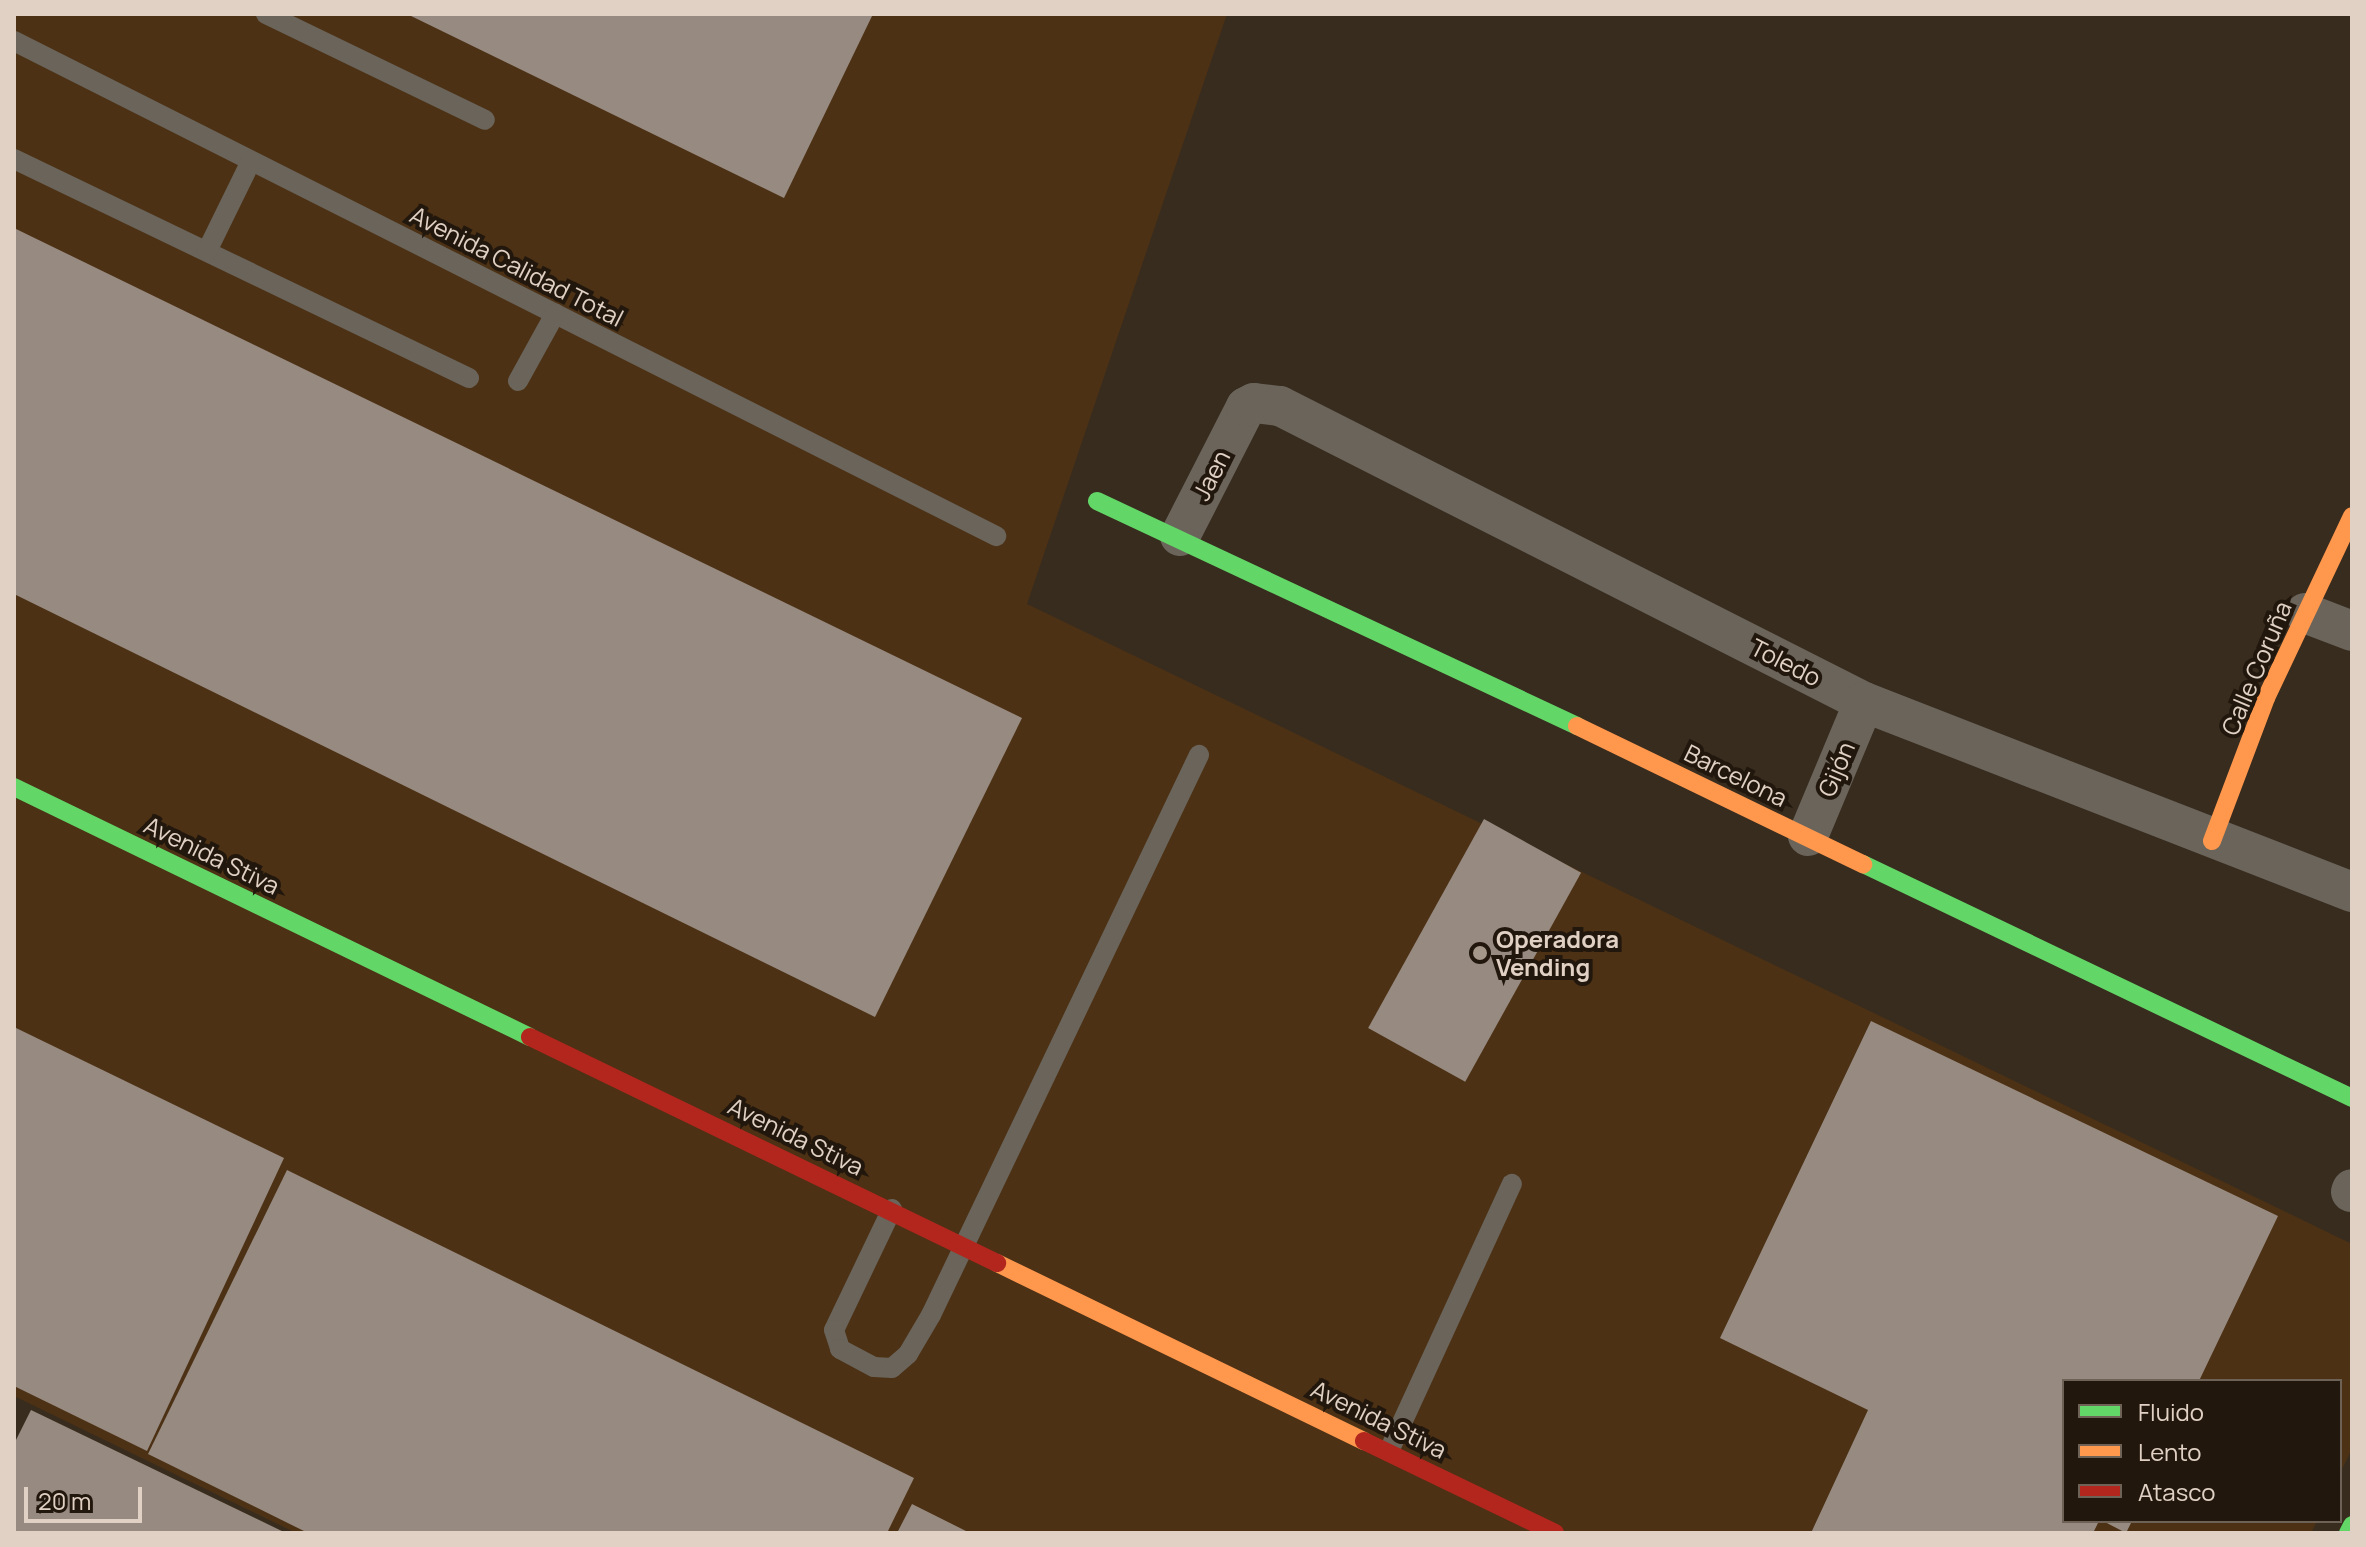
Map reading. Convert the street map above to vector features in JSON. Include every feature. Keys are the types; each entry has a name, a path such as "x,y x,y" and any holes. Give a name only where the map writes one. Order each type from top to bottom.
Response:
{"street":[{"name":"Toledo","path":"1241,415 1254,403 1280,406 1864,702 2212,841 2352,892"},
{"name":"Jaen","path":"1180,536 1241,415"},
{"name":"Barcelona","path":"1097,501 1180,536 2352,1098"},
{"name":"Calle Coruña","path":"2212,841 2305,613 2352,516"},
{"path":"2305,613 2352,631"},
{"name":"Gijón","path":"1808,836 1864,702"},
{"name":"Avenida Stiva","path":"14,787 892,1209 1555,1533"},
{"path":"2348,1533 2352,1525"}],"lane":[{"path":"266,14 485,120"},
{"name":"Avenida Calidad Total","path":"14,41 996,536"},
{"path":"14,159 469,378"},
{"path":"207,251 251,161"},
{"path":"518,381 555,314"},
{"path":"892,1209 834,1330 840,1349 874,1367 892,1368 908,1354 968,1246 1199,755"},
{"path":"1389,1451 1512,1184"}],"shaded area":[{"path":"14,14 1227,14 1027,604 2352,1244 2352,1449 2342,1469 2342,1379 2062,1379 2062,1523 2316,1523 2311,1533 296,1533 14,1396"}],"building":[{"path":"407,14 873,14 784,198"},
{"path":"14,228 1022,718 875,1017 14,594"},
{"name":"Operadora Vending","path":"1484,819 1581,873 1465,1082 1368,1028"},
{"path":"1871,1021 2278,1216 2200,1379 2062,1379 2062,1523 2098,1523 2093,1533 1811,1533 1868,1410 1720,1338"},
{"path":"14,1027 284,1158 147,1451 14,1386"},
{"path":"287,1170 914,1478 887,1533 308,1533 148,1454"},
{"path":"31,1410 286,1533 14,1533 14,1444"},
{"path":"912,1504 970,1533 897,1533"},
{"path":"2107,1523 2131,1523 2126,1533"}],"traffic: fast":[{"path":"1097,501 1577,726"},
{"path":"14,787 530,1037"},
{"path":"1863,864 2352,1098"},
{"path":"2348,1533 2352,1525"}],"traffic: slow":[{"path":"2212,841 2266,698 2352,516"},
{"path":"1577,726 1863,864"},
{"path":"997,1263 1364,1441"}],"traffic: jam":[{"path":"530,1037 997,1263"},
{"path":"1364,1441 1555,1533"}],"place":[{"name":"Operadora Vending","path":"1480,953"}]}
